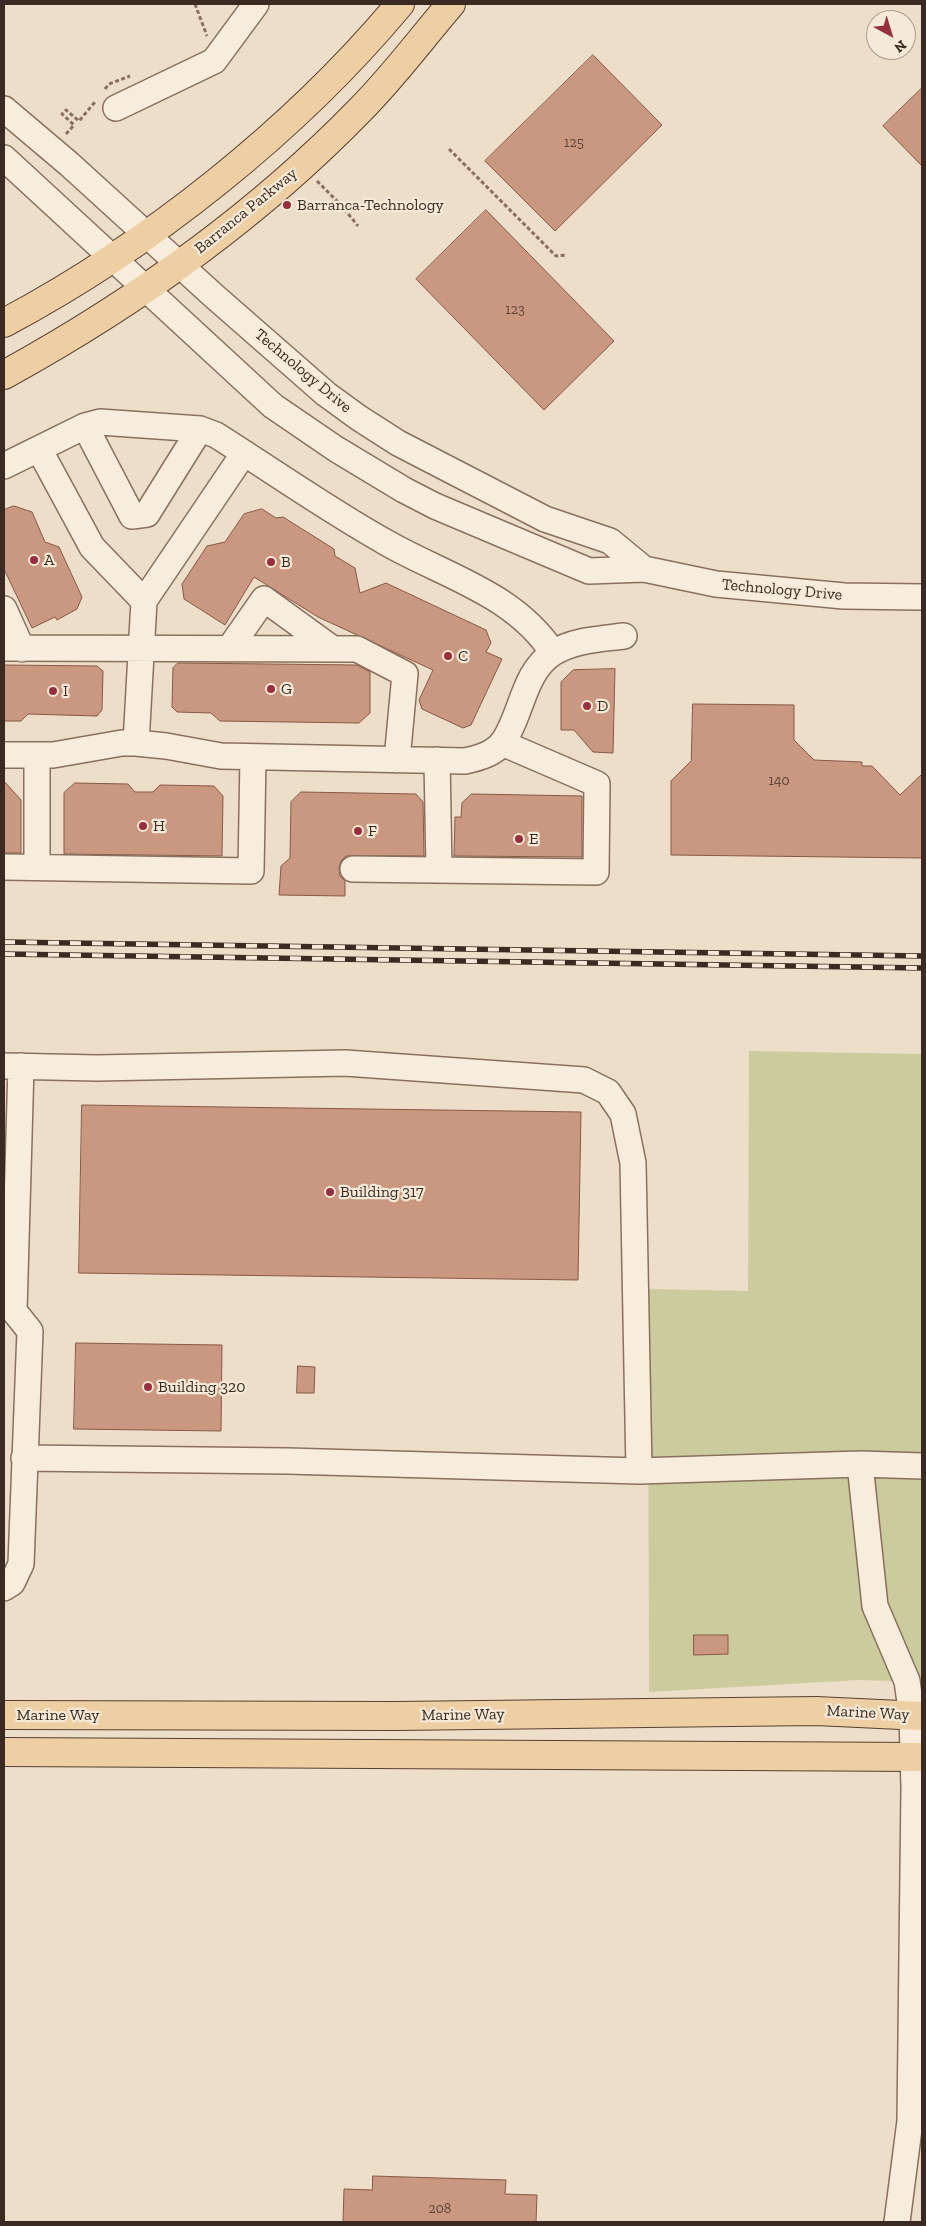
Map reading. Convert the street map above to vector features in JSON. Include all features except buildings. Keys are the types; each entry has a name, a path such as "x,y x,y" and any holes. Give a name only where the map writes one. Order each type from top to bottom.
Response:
{"main road":[{"path":"4,323 30,309 111,258 226,174 306,104 378,30 400,4"},
{"name":"Barranca Parkway","path":"4,374 44,352 144,289 249,211 302,166 361,109 451,4"},
{"name":"Marine Way","path":"4,1715 396,1716 816,1711 917,1716"},
{"path":"4,1752 917,1757"}],"street":[{"path":"116,108 214,61 256,4"},
{"name":"Technology Drive","path":"4,109 69,164 178,265 326,394 358,418 398,443 545,519 610,541 644,570"},
{"name":"Technology Drive","path":"4,158 273,406 336,449 404,490 588,571 644,570 736,586 844,596 922,597"},
{"path":"4,466 85,426 100,422 200,428 216,435 244,452 387,543 481,591 518,613 542,635 553,653"},
{"path":"85,426 132,516 147,514 200,428"},
{"path":"39,449 92,548 144,602"},
{"path":"136,743 144,602 244,452"},
{"path":"229,649 264,599 333,649"},
{"path":"4,609 13,648 357,649 405,674 397,760"},
{"path":"4,755 53,755 122,743 136,743 157,744 221,756 466,761 481,758 502,743 531,679 543,660 553,653 583,642 624,636"},
{"path":"353,869 596,872 597,784 502,743"},
{"path":"37,755 37,867"},
{"path":"4,866 251,871 253,757"},
{"path":"438,760 439,870"},
{"path":"4,1588 12,1583 21,1564 30,1331 14,1311 12,1066 97,1068 345,1063 584,1080 608,1092 623,1114 633,1163 639,1471"},
{"path":"24,1458 287,1461 639,1471 860,1464 922,1466"},
{"path":"860,1464 875,1606 907,1681 917,1716 917,1757 914,1788 910,2121 913,2186 897,2222"}],"path":[{"path":"449,148 556,256 566,255"},
{"path":"302,166 341,205 358,226"}],"green space":[{"path":"749,1051 922,1054 922,1682 859,1680 649,1692 648,1289 748,1291"}],"railway":[{"path":"4,942 922,956"},
{"path":"4,954 922,968"}],"place":[{"name":"Barranca-Technology","path":"287,205"},
{"name":"A","path":"34,560"},
{"name":"B","path":"271,562"},
{"name":"C","path":"448,656"},
{"name":"G","path":"271,689"},
{"name":"I","path":"53,691"},
{"name":"D","path":"587,706"},
{"name":"H","path":"143,826"},
{"name":"F","path":"358,831"},
{"name":"E","path":"519,839"},
{"name":"Building 317","path":"330,1192"},
{"name":"Building 320","path":"148,1387"}]}
